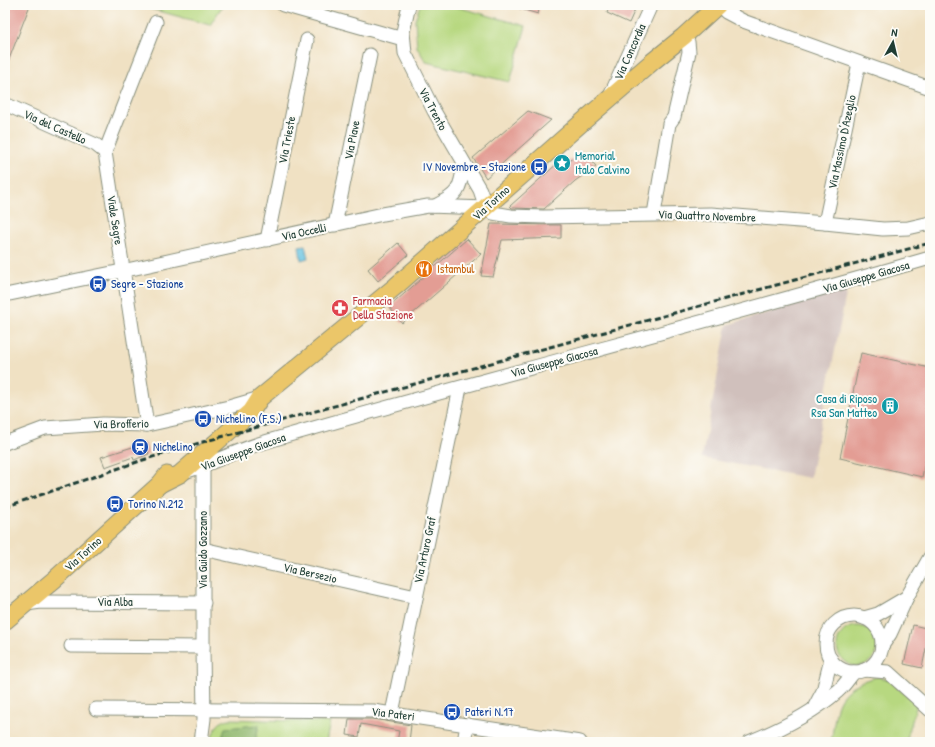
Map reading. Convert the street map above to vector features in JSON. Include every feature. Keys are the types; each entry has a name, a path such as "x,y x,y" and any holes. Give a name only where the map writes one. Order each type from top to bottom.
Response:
{"main road":[{"name":"Via Torino","path":"160,484 204,460 251,412 260,398 396,286 647,66 684,37 718,5"},
{"name":"Via Torino","path":"5,621 55,579 160,484 173,467 187,453 244,404 260,398"}],"street":[{"path":"283,5 402,39"},
{"name":"Via Trento","path":"409,5 404,23 402,39 405,53 464,166 480,190 486,208"},
{"name":"Via Concordia","path":"608,100 651,5"},
{"path":"718,5 726,12 743,21 930,88"},
{"path":"105,152 156,22"},
{"path":"654,214 670,124 674,116 689,52 688,42 684,37"},
{"name":"Via Trieste","path":"267,240 307,40"},
{"path":"628,55 637,62 647,66"},
{"name":"Via Piave","path":"335,225 370,56"},
{"name":"Via Massimo D'Azeglio","path":"825,223 859,62"},
{"name":"Via del Castello","path":"5,104 96,145 105,152"},
{"name":"Viale Segre","path":"105,152 147,425"},
{"path":"435,206 454,195 461,184 464,166"},
{"name":"Via Occelli","path":"5,295 123,271 383,214 428,206 486,208"},
{"name":"Via Quattro Novembre","path":"486,208 493,213 527,217 711,214 883,229 908,228 926,224"},
{"path":"926,224 930,214"},
{"name":"Via Giuseppe Giacosa","path":"204,460 460,388 824,289 930,258"},
{"name":"Via Arturo Graf","path":"392,713 460,388"},
{"name":"Via Brofferio","path":"5,444 45,428 103,424 147,425 229,407 260,398"},
{"name":"Via Guido Gozzano","path":"201,742 204,710 204,460"},
{"name":"Via Bersezio","path":"203,549 416,597"},
{"path":"749,742 782,728 813,709 838,691 859,671 876,662 907,597 930,557"},
{"path":"888,672 841,669 831,659 828,653 827,640 832,627 837,622 850,617 864,618 878,614 907,597"},
{"name":"Via Alba","path":"26,604 41,602 204,603"},
{"path":"864,618 870,621 880,632 881,651 888,672 930,710"},
{"path":"71,646 203,647"},
{"path":"813,709 823,691 831,659"},
{"path":"96,709 204,710"},
{"name":"Via Pateri","path":"204,710 373,710 467,725 509,737 580,742"},
{"path":"464,742 467,725"}],"shaded area":[{"path":"847,289 810,478 702,458 727,325"}],"green space":[{"path":"136,5 223,5 210,25"},
{"path":"420,5 450,5 526,26 510,82 426,62 417,47 415,20"},
{"path":"861,626 868,629 874,635 877,646 876,654 868,663 861,666 853,666 846,663 838,654 837,642 840,635 849,627"},
{"path":"877,677 887,679 917,704 906,742 831,742 836,710 842,697 855,685"},
{"path":"229,719 330,722 326,742 211,742 218,724"},
{"path":"259,725 255,742 221,742 225,728"}],"water":[{"path":"305,245 308,258 301,260 299,246"}],"building":[{"path":"10,5 30,5 6,67 5,17"},
{"path":"514,5 540,5 538,14 514,7"},
{"path":"610,5 637,5 629,23 607,13"},
{"path":"528,111 551,120 486,178 473,158"},
{"path":"582,151 596,166 575,181 544,209 512,208 510,206 559,162 562,166"},
{"path":"491,224 561,225 561,238 502,240 493,277 481,276"},
{"path":"467,239 481,254 402,323 389,307"},
{"path":"398,243 408,255 378,281 368,269"},
{"name":"Casa di Riposo Rsa San Matteo","path":"861,353 930,368 930,443 922,477 840,458"},
{"path":"145,443 149,454 134,460 133,457 105,467 101,457"},
{"path":"913,625 930,629 922,668 904,664"},
{"path":"349,719 372,719 411,725 409,742 397,742 399,731 361,724 359,737 347,735"}],"railway":[{"path":"5,507 143,460 199,443 930,243"}],"place":[{"name":"Memorial Italo Calvino","path":"562,163"},
{"name":"IV Novembre - Stazione","path":"539,167"},
{"name":"Istambul","path":"424,269"},
{"name":"Segre - Stazione","path":"98,284"},
{"name":"Farmacia Della Stazione","path":"340,308"},
{"name":"Casa di Riposo Rsa San Matteo","path":"890,406"},
{"name":"Nichelino (F.S.)","path":"203,419"},
{"name":"Nichelino","path":"140,447"},
{"name":"Torino N.212","path":"115,504"},
{"name":"Pateri N.17","path":"452,712"}]}
